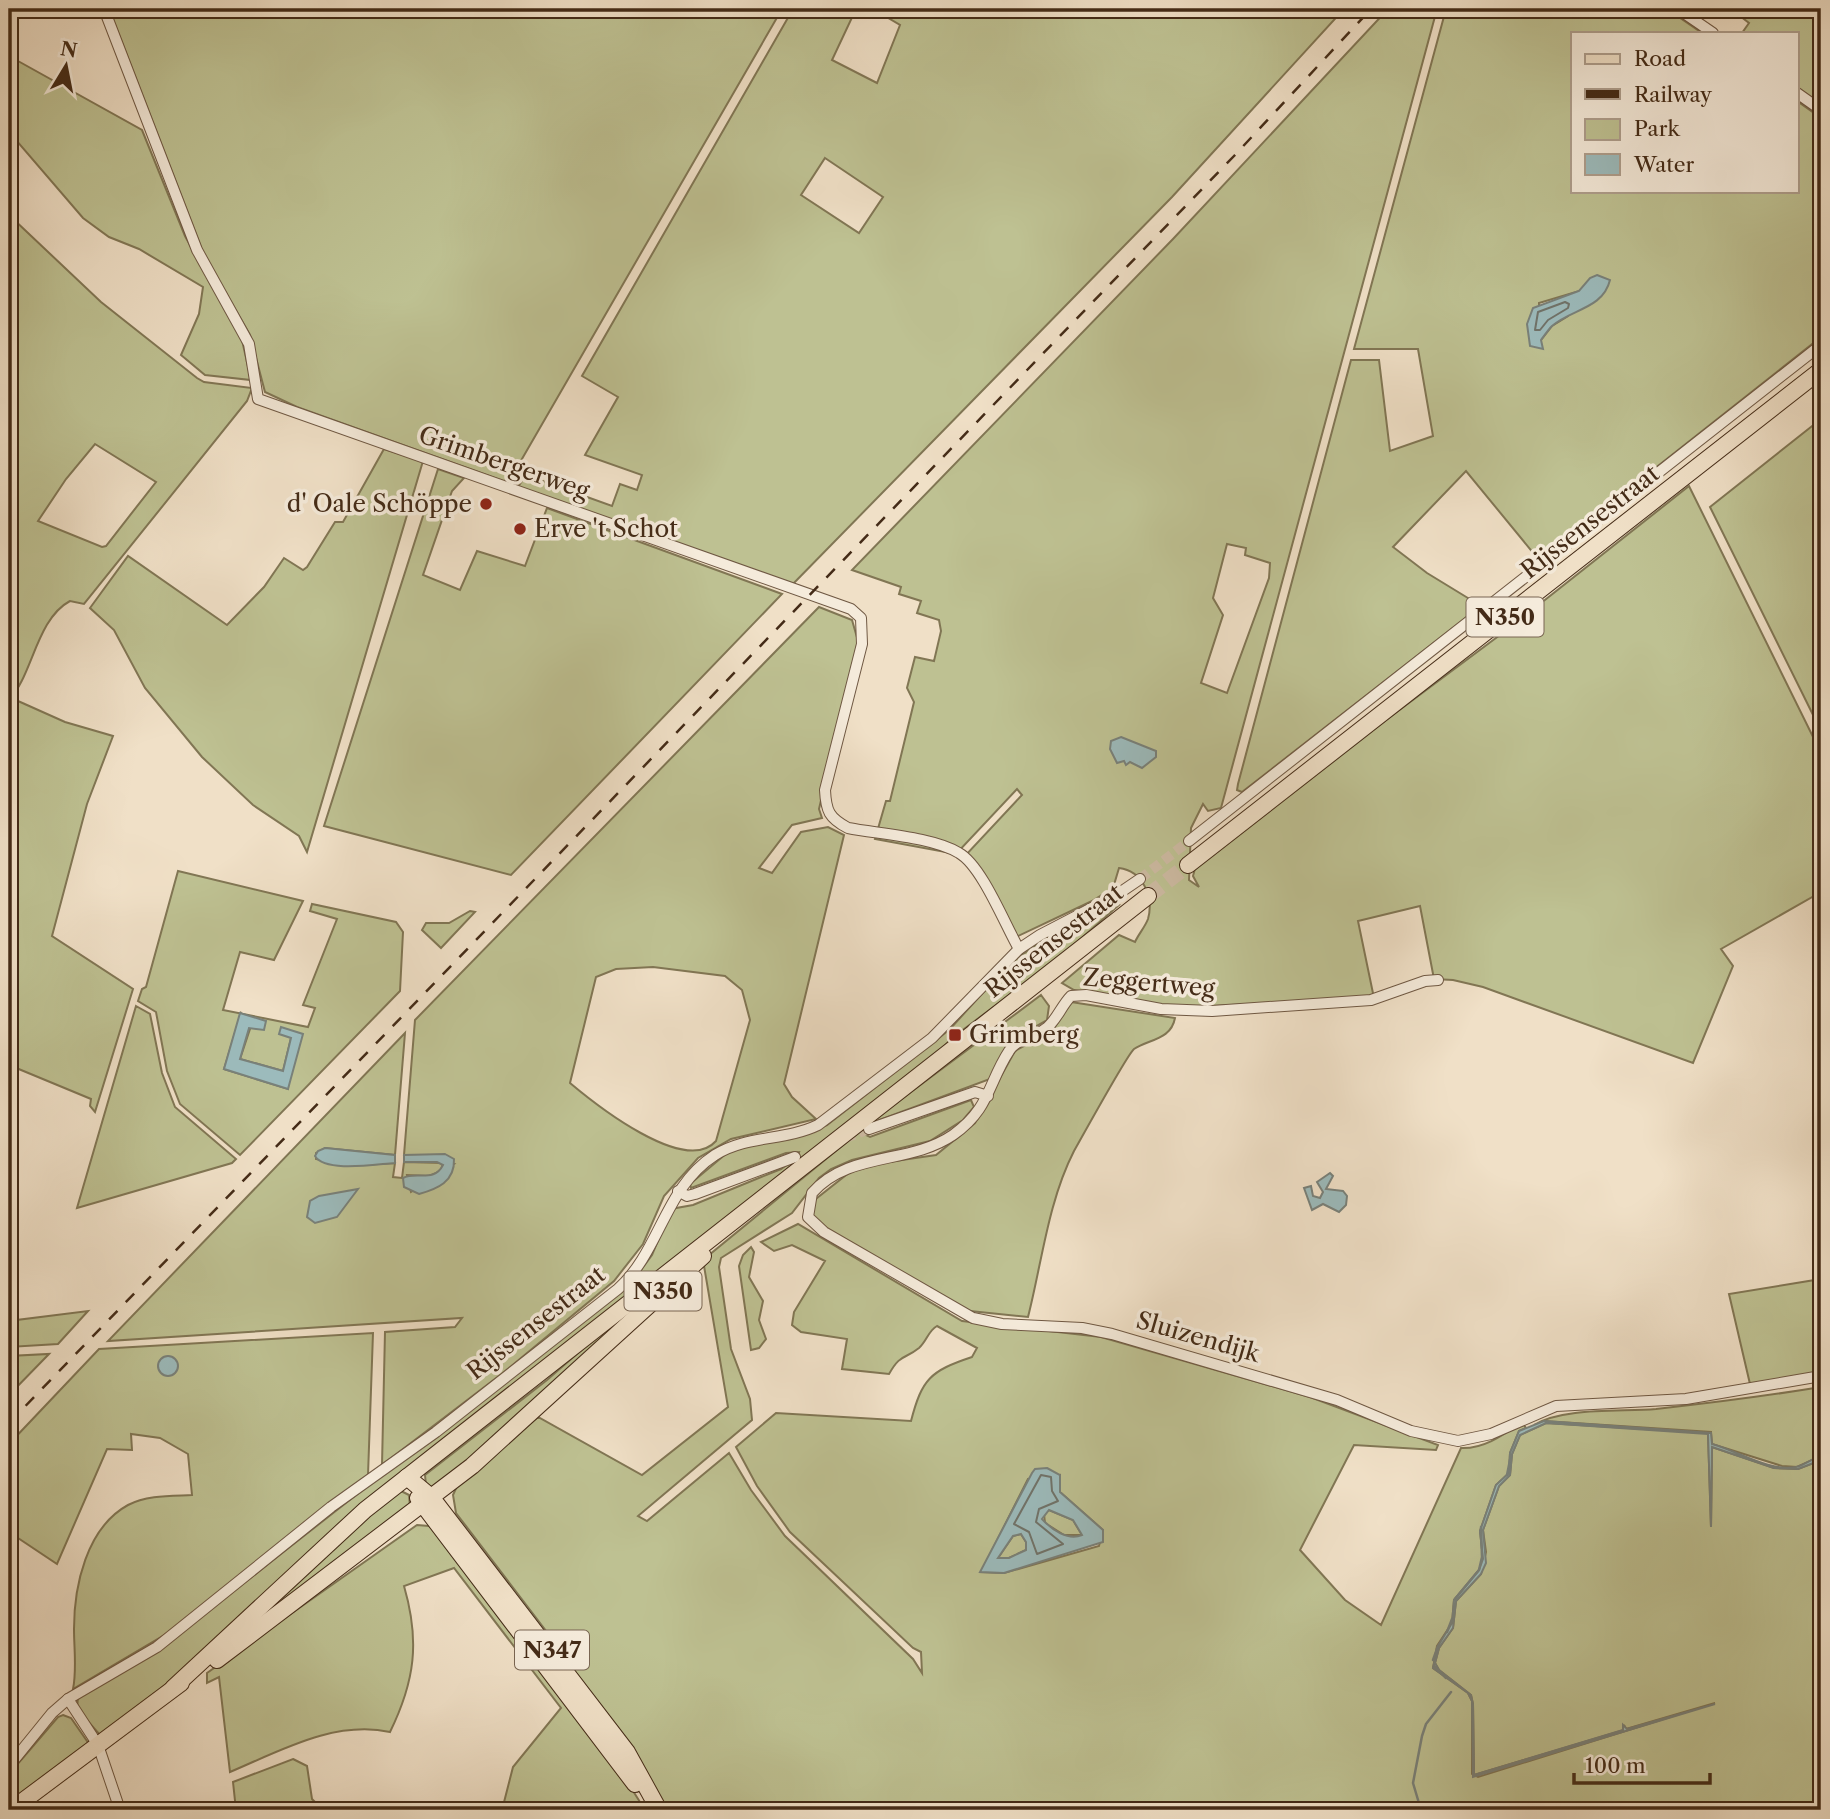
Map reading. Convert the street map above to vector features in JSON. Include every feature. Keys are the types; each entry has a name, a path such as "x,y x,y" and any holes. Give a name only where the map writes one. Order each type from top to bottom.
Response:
{"main road":[{"name":"Rijssensestraat","path":"1188,865 1821,370"},
{"name":"Rijssensestraat","path":"11,1810 173,1688 224,1655 472,1466 758,1204 1148,896"},
{"name":"Rijssensestraat","path":"173,1688 312,1555 726,1225 758,1204"},
{"name":"N347","path":"407,1477 627,1752 659,1810"},
{"name":"N347","path":"427,1502 619,1760 651,1810"}],"street":[{"name":"Grimbergerweg","path":"104,9 197,250 249,344 258,399 851,609 861,618 862,644 825,790 826,809 834,821 848,828 945,846 961,854 975,869 1019,949"},
{"path":"1678,9 1712,32"},
{"path":"1798,94 1821,110"},
{"name":"Rijssensestraat","path":"1189,841 1821,345"},
{"name":"Rijssensestraat","path":"9,1766 52,1713 68,1699 157,1647 331,1507 436,1432 618,1289 642,1264 677,1191 704,1163 726,1149 747,1141 804,1131 829,1117 932,1038 1019,949 1140,879"},
{"name":"Zeggertweg","path":"988,1096 1013,1045 1044,1031 1063,1003 1074,995 1177,1011 1212,1011 1371,1000 1425,981 1438,980"},
{"path":"869,1129 975,1092 988,1096"},
{"name":"Sluizendijk","path":"988,1096 962,1127 943,1140 918,1151 852,1165 825,1181 809,1197 807,1208 810,1221 973,1318 1002,1324 1082,1328 1112,1334 1337,1400 1400,1428 1447,1440 1462,1441 1491,1434 1556,1406 1686,1399 1821,1377"},
{"path":"677,1191 687,1196 695,1194 796,1157"},
{"path":"68,1699 98,1745 117,1810"}],"green space":[{"path":"109,9 782,9 515,471 509,480 503,481 297,407 265,392 250,335 204,255"},
{"path":"793,9 856,9 832,60 877,83 900,25 873,9 1344,9 1172,197 789,588 518,487 526,475 612,506 620,484 637,490 642,475 585,455 618,397 582,376","holes":["825,158 883,197 859,233 801,195"]},
{"path":"1388,9 1437,9 1221,808 1208,811 1203,804 1191,828 1189,880 1199,887 1193,876 1197,861 1512,626 1689,486 1821,753 1821,892 1721,949 1733,966 1693,1063 1483,987 1434,979 1420,906 1358,921 1374,998 1170,1008 1074,990 1062,983 1119,935 1135,942 1147,922 1148,894 1145,886 1134,874 1119,868 1113,888 1092,901 1016,937 963,858 1022,795 1017,789 956,854 875,839 886,801 890,801 914,702 907,688 915,657 934,661 941,631 939,620 917,613 921,601 899,594 901,587 852,570 1173,239","holes":["1227,544 1246,548 1245,555 1270,563 1269,578 1227,693 1201,683 1223,615 1213,598"]},
{"path":"1446,9 1667,9 1701,32 1571,32 1571,192 1798,192 1798,102 1821,118 1821,337 1539,560 1466,471 1393,547 1427,573 1481,606 1242,792 1237,790 1351,360 1379,360 1390,451 1433,436 1418,349 1354,349","holes":["1579,291 1568,316 1552,326 1541,340 1539,303"]},
{"path":"1731,9 1821,9 1821,106 1798,90 1798,32 1743,32 1749,23"},
{"path":"9,56 142,130 185,236 242,340 251,380 205,375 181,355 199,314 203,287 139,249 109,237 83,218 9,132"},
{"path":"9,215 101,302 197,378 204,382 252,388 247,401 84,604 70,601 49,621 17,689 9,699","holes":["95,444 156,482 106,546 102,547 38,521 66,479"]},
{"path":"1821,419 1821,731 1710,507"},
{"path":"384,449 423,461 307,852 299,836 253,805 202,757 145,688 114,630 90,608 128,556 227,625 264,587 284,558 303,570 307,567 335,522 343,522"},
{"path":"438,469 464,478 452,491 423,575 460,590 477,551 525,566 547,508 782,594 511,875 324,826"},
{"path":"819,607 852,620 858,641 819,809 822,818 792,825 759,868 772,873 801,832 828,827 844,835 784,1084 792,1097 816,1119 731,1139 698,1158 664,1196 643,1244 614,1281 504,1372 382,1465 385,1332 455,1327 462,1318 108,1341 405,1033 395,1155 325,1148 316,1153 316,1159 345,1166 395,1163 393,1177 402,1178 404,1162 443,1163 441,1171 429,1176 407,1175 411,1192 454,1164 423,1156 404,1155 415,1020","holes":["653,967 725,976 742,990 750,1020 716,1141 702,1149 684,1150 663,1144 619,1120 570,1083 596,977 616,969"]},
{"path":"18,701 65,722 113,736 87,804 52,936 133,989 95,1112 90,1106 91,1099 9,1065 9,705"},
{"path":"178,871 303,901 274,960 240,952 223,1010 241,1014 224,1069 288,1089 291,1038 283,1071 240,1059 251,1026 242,1014 308,1027 315,1008 303,1005 337,919 310,911 312,904 396,922 403,932 400,991 240,1155 180,1104 167,1071 156,1012 138,1001 142,989 146,987"},
{"path":"1116,904 1119,905 1059,958 956,1035 950,1029 1008,965 1048,936"},
{"path":"470,911 475,912 441,948 422,930 426,923 449,923"},
{"path":"1041,995 1049,1006 1047,1020 1010,1041 990,1079 879,1120 864,1134 870,1137 971,1100 974,1107 963,1120 930,1141 852,1160 831,1169 819,1178 792,1213 721,1258 719,1267 731,1349 750,1399 752,1420 638,1516 647,1521 729,1453 751,1490 785,1536 913,1659 922,1673 921,1652 913,1648 790,1532 757,1486 736,1447 776,1413 911,1421 919,1395 930,1378 946,1367 972,1357 977,1348 937,1326 919,1348 900,1360 889,1374 842,1369 847,1339 801,1332 792,1325 794,1312 825,1261 792,1245 774,1251 761,1242 798,1224 962,1321 1101,1337 1310,1397 1438,1445 1436,1450 1354,1445 1300,1550 1345,1600 1381,1625 1461,1448 1485,1444 1522,1422 1526,1428 1519,1431 1510,1453 1509,1473 1496,1485 1480,1531 1483,1559 1479,1570 1454,1600 1452,1623 1437,1646 1433,1668 1468,1693 1472,1701 1474,1775 1473,1704 1471,1695 1439,1670 1435,1663 1439,1648 1453,1628 1456,1601 1481,1574 1486,1552 1483,1530 1499,1486 1510,1475 1512,1454 1520,1435 1546,1423 1708,1433 1711,1527 1712,1447 1774,1468 1798,1469 1821,1460 1821,1810 666,1810 553,1640 456,1513 453,1495 458,1484 538,1417 642,1475 728,1407 703,1260 876,1118","holes":["1060,1475 1060,1492 1103,1530 1099,1546 1004,1573 981,1572 1028,1479","1715,1703 1478,1777 1474,1775 1624,1730 1624,1725 1626,1729"]},
{"path":"1071,1002 1175,1018 1173,1025 1164,1035 1134,1049 1074,1151 1052,1211 1028,1317 970,1311 818,1226 811,1217 812,1202 850,1172 881,1163 936,1155 975,1123 1015,1051 1053,1030"},
{"path":"136,1006 150,1014 162,1073 175,1107 236,1159 232,1163 77,1208"},
{"path":"949,1030 954,1036 935,1056 787,1169 159,1690 100,1735 77,1709 78,1697 166,1644 638,1274 652,1255 671,1209 693,1205 781,1169 797,1157 799,1152 786,1153 691,1188 690,1184 727,1153 746,1145 791,1139 827,1125"},
{"path":"751,1247 754,1252 749,1277 763,1301 759,1320 766,1339 759,1348 751,1350 739,1266 743,1255"},
{"path":"679,1265 529,1410 434,1489 426,1485 425,1475 547,1380"},
{"path":"1821,1279 1821,1372 1750,1384 1729,1294"},
{"path":"88,1311 58,1344 9,1347 9,1321"},
{"path":"373,1333 368,1475 166,1634 73,1689 77,1595 80,1577 92,1543 114,1515 128,1505 151,1498 192,1495 188,1454 160,1438 131,1434 132,1450 107,1449 57,1564 9,1532 9,1444 99,1349"},
{"path":"49,1354 9,1395 9,1356"},
{"path":"1821,1387 1821,1456 1797,1467 1782,1466 1712,1444 1711,1432 1544,1421 1534,1425 1546,1419 1560,1415 1656,1409"},
{"path":"401,1491 409,1495 410,1507 224,1646 345,1532"},
{"path":"1049,1510 1073,1520 1082,1535 1064,1535 1045,1523 1044,1514"},
{"path":"417,1525 429,1526 435,1531 628,1783 645,1810 502,1810 513,1767 561,1708 454,1568 404,1586 412,1625 412,1660 405,1695 390,1732 369,1729 328,1734 288,1747 230,1772 219,1677 207,1683 207,1673"},
{"path":"1021,1534 1026,1542 1026,1550 1009,1558 998,1558 1013,1536"},
{"path":"63,1715 71,1718 89,1744 9,1803 9,1774 58,1717"},
{"path":"293,1759 307,1766 312,1799 323,1810 236,1810 233,1782"}],"water":[{"path":"1597,275 1610,280 1601,297 1552,326 1541,340 1543,349 1530,346 1527,324 1533,308 1579,291 1590,278"},
{"path":"1121,737 1156,751 1156,757 1142,768 1130,762 1126,765 1124,761 1117,763 1110,749 1111,741"},
{"path":"240,1013 266,1021 264,1030 249,1028 240,1059 283,1071 291,1038 279,1034 281,1027 303,1034 288,1089 224,1069"},
{"path":"325,1148 395,1155 395,1163 352,1166 329,1164 315,1156"},
{"path":"445,1154 454,1159 454,1167 444,1183 419,1194 404,1187 403,1178 435,1174 443,1165 437,1162 404,1162 404,1155"},
{"path":"1330,1173 1333,1176 1326,1189 1343,1191 1347,1196 1346,1205 1339,1212 1323,1204 1312,1210 1304,1188 1311,1186 1313,1196 1320,1198 1323,1192 1317,1182"},
{"path":"358,1189 337,1217 315,1223 307,1217 310,1201 319,1196"},
{"path":"168,1356 175,1359 178,1366 175,1373 168,1376 161,1373 158,1366 161,1359"},
{"path":"1544,1421 1711,1433 1712,1444 1754,1460 1786,1468 1803,1465 1821,1456 1821,1460 1798,1469 1774,1468 1712,1447 1711,1527 1708,1434 1546,1423 1520,1435 1512,1454 1510,1475 1499,1486 1483,1530 1486,1563 1481,1574 1456,1601 1453,1628 1439,1648 1435,1663 1439,1670 1471,1695 1473,1704 1474,1775 1623,1730 1623,1725 1627,1729 1715,1704 1473,1777 1472,1701 1468,1693 1433,1668 1438,1646 1452,1623 1454,1600 1479,1570 1483,1559 1480,1531 1496,1485 1509,1473 1510,1453 1519,1431"},
{"path":"1047,1468 1060,1475 1060,1492 1103,1530 1103,1542 1004,1573 980,1572 1032,1473 1035,1469","holes":["1049,1510 1073,1520 1082,1535 1071,1537 1050,1527 1042,1519","1021,1534 1026,1542 1026,1550 1009,1558 998,1558 1013,1536"]}],"waterway":[{"path":"1507,1475 1511,1455"},
{"path":"1455,1599 1479,1570 1482,1557 1481,1527"},
{"path":"1447,1632 1452,1619"},
{"path":"1433,1660 1438,1646"},
{"path":"1434,1666 1446,1678"},
{"path":"1421,1810 1413,1783 1422,1736 1426,1724 1451,1692"}],"tunnel":[{"path":"1140,879 1189,841"},
{"path":"1148,896 1188,865"},
{"path":"845,1138 869,1129"}],"railway":[{"path":"9,1423 1234,156 1371,9"}],"place":[{"name":"d' Oale Schöppe","path":"486,504"},
{"name":"Erve 't Schot","path":"520,529"},
{"name":"Grimberg","path":"955,1035"}]}
